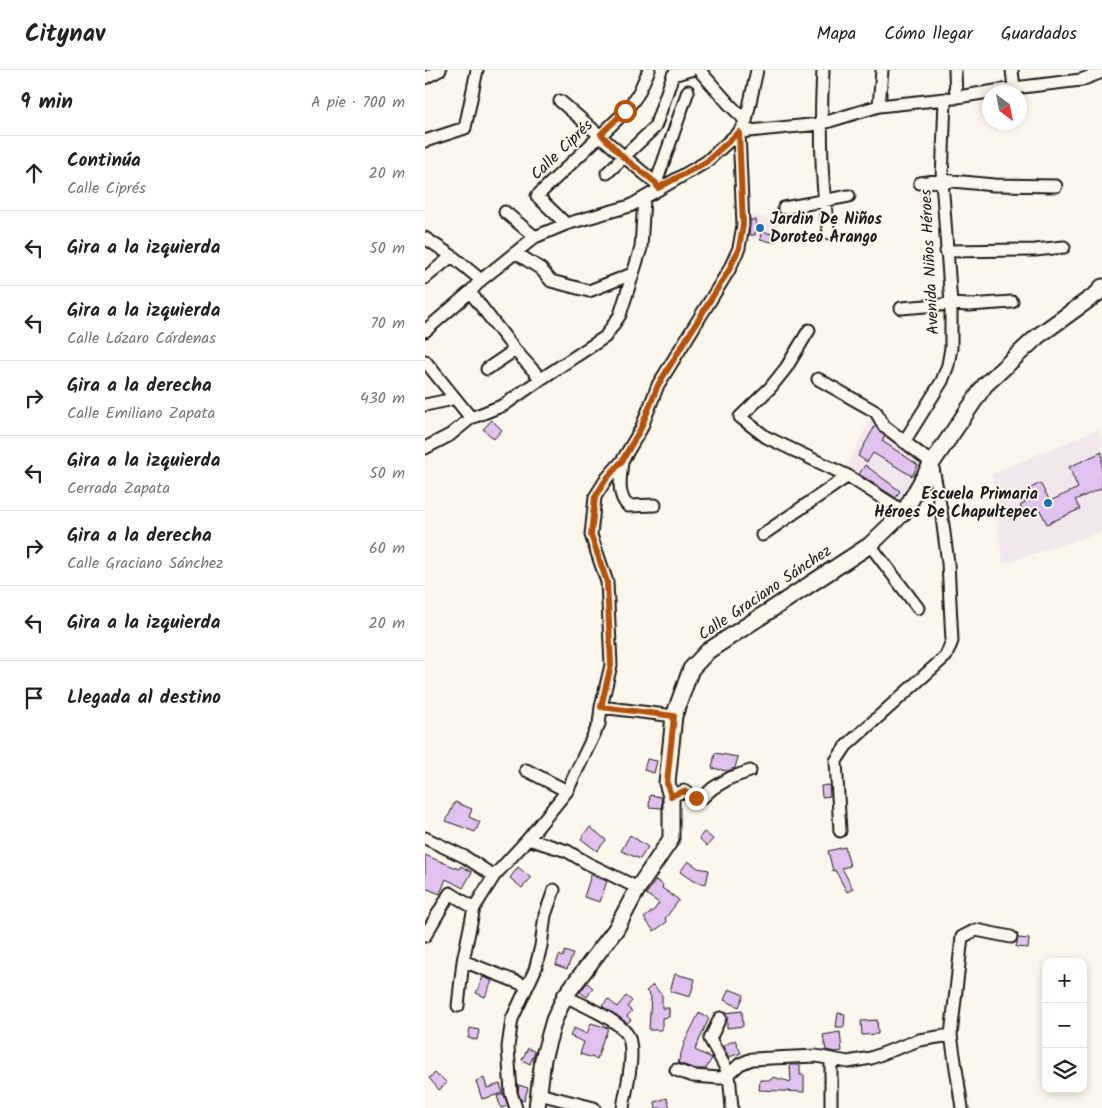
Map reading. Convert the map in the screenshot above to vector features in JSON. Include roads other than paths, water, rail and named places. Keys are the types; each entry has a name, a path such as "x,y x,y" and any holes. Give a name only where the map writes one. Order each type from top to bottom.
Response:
{"street":[{"path":"425,78 440,70"},
{"path":"425,141 465,128 477,70"},
{"name":"Calle Ciprés","path":"566,224 537,196 625,111 638,94 649,70"},
{"path":"607,173 655,128 673,75 690,70"},
{"path":"699,70 746,121"},
{"path":"425,331 481,280 535,237 566,224 630,206 644,198 657,186 706,162 739,132 746,121 757,70"},
{"path":"823,70 820,124 823,200 829,233"},
{"path":"879,106 882,70"},
{"name":"Avenida Niños Héroes","path":"904,442 942,381 948,365 951,348 951,304 942,180 955,70"},
{"path":"1012,70 1014,85"},
{"path":"1027,86 1081,80 1102,72"},
{"path":"657,186 688,90"},
{"path":"739,132 820,124 879,106 982,93"},
{"path":"560,100 601,134 623,157 657,186"},
{"path":"458,1006 463,961 474,908 494,876 529,839 567,790 599,724 611,665 607,582 591,535 595,497 607,478 622,461 641,428 658,385 729,270 739,248 743,225 739,132"},
{"path":"920,183 942,180 994,185 1056,186"},
{"path":"784,208 849,196"},
{"path":"425,448 450,435 471,418 504,405 605,338 620,316 641,248 644,198"},
{"path":"505,212 535,237"},
{"path":"425,238 452,256 481,280"},
{"path":"946,251 1035,250 1064,247"},
{"path":"516,253 541,269 551,281 589,291 632,274"},
{"path":"425,278 452,256"},
{"name":"Calle Graciano Sánchez","path":"538,1101 543,1059 554,1020 565,996 616,929 638,888 671,839 671,796 667,783 674,716 691,669 708,651 870,545 904,512 932,463 985,385 1039,336 1098,293 1102,287"},
{"path":"470,292 515,350 541,379"},
{"path":"901,308 1012,302"},
{"path":"809,330 786,368 770,388 740,417 766,437 849,476 904,512"},
{"path":"487,369 515,350"},
{"path":"425,361 471,418"},
{"path":"818,379 876,412 884,426 932,463 941,510 947,562 952,641 946,656 846,746 836,761 840,831"},
{"path":"425,405 449,400 454,397"},
{"path":"622,461 620,494 623,500 628,506 655,504"},
{"path":"762,535 849,476"},
{"path":"870,545 919,608"},
{"path":"601,707 674,716"},
{"path":"527,770 567,790"},
{"path":"671,796 684,791 696,798 702,798 713,788 730,778 750,771"},
{"path":"425,838 465,857 494,876"},
{"path":"529,839 567,851 638,888"},
{"path":"516,1108 511,1093 508,1047 512,1020 535,970 541,946 545,915 554,890"},
{"path":"425,936 450,893 474,908"},
{"path":"962,1108 951,1035 962,937 976,930 1011,937"},
{"path":"463,961 527,986"},
{"path":"565,996 594,1010 621,1027 629,1038 630,1062 623,1108"},
{"path":"720,1018 710,1039 729,1074 732,1108"},
{"path":"676,1070 693,1076 720,1078 729,1074 740,1064 752,1059 816,1056 848,1062 871,1058 919,1040 951,1035"},
{"path":"831,1060 831,1108"},
{"path":"538,1101 594,1108"}],"place":[{"name":"Jardin De Niños Doroteo Arango","path":"760,228"},
{"name":"Escuela Primaria Héroes De Chapultepec","path":"1048,503"}]}
